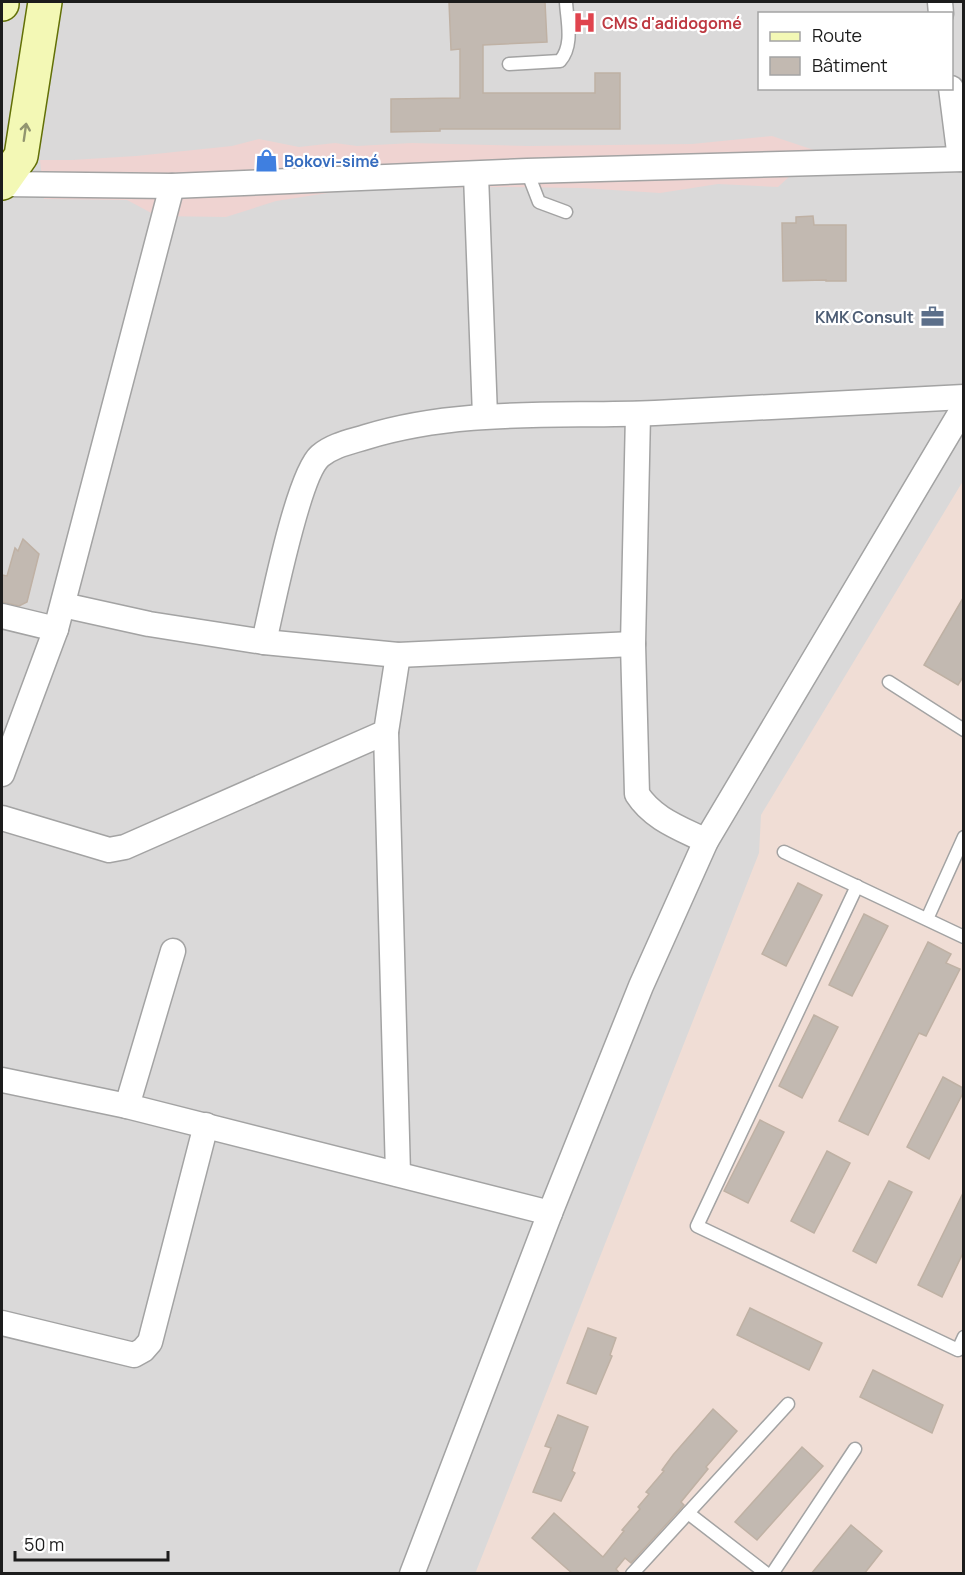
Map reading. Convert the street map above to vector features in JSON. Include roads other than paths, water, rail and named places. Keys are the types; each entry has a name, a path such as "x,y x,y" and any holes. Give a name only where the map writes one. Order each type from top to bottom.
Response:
{"street":[{"path":"2,183 21,156 45,2"},
{"path":"2,183 172,186 476,175 527,171 962,159 951,90"},
{"path":"476,175 485,416"},
{"path":"2,774 63,605 172,186"},
{"path":"264,642 296,511 310,470 319,456 333,447 400,427 485,416 638,414 963,397"},
{"path":"412,1574 550,1213 641,986 706,841 963,407"},
{"path":"638,414 633,644 637,794 645,807 658,818 706,841"},
{"path":"63,605 149,624 264,642 398,655 633,644"},
{"path":"2,616 56,629"},
{"path":"398,655 386,732 398,1174"},
{"path":"2,818 109,850 116,850 386,732"},
{"path":"127,1106 173,951"},
{"path":"2,1080 206,1125 550,1213"},
{"path":"2,1323 134,1355 143,1350 150,1342 206,1125"}],"lane":[{"path":"508,64 560,61 569,46 566,2"},
{"path":"527,171 540,202 566,212"},
{"path":"890,682 963,730"},
{"path":"927,919 963,837"},
{"path":"784,852 963,936"},
{"path":"857,886 697,1226 961,1353 963,1337"},
{"path":"632,1574 788,1404"},
{"path":"772,1574 855,1449"},
{"path":"688,1513 767,1574"}],"place":[{"name":"CMS d'adidogomé","path":"584,23"},
{"name":"Bokovi-simé","path":"266,161"},
{"name":"KMK Consult","path":"932,317"}]}
